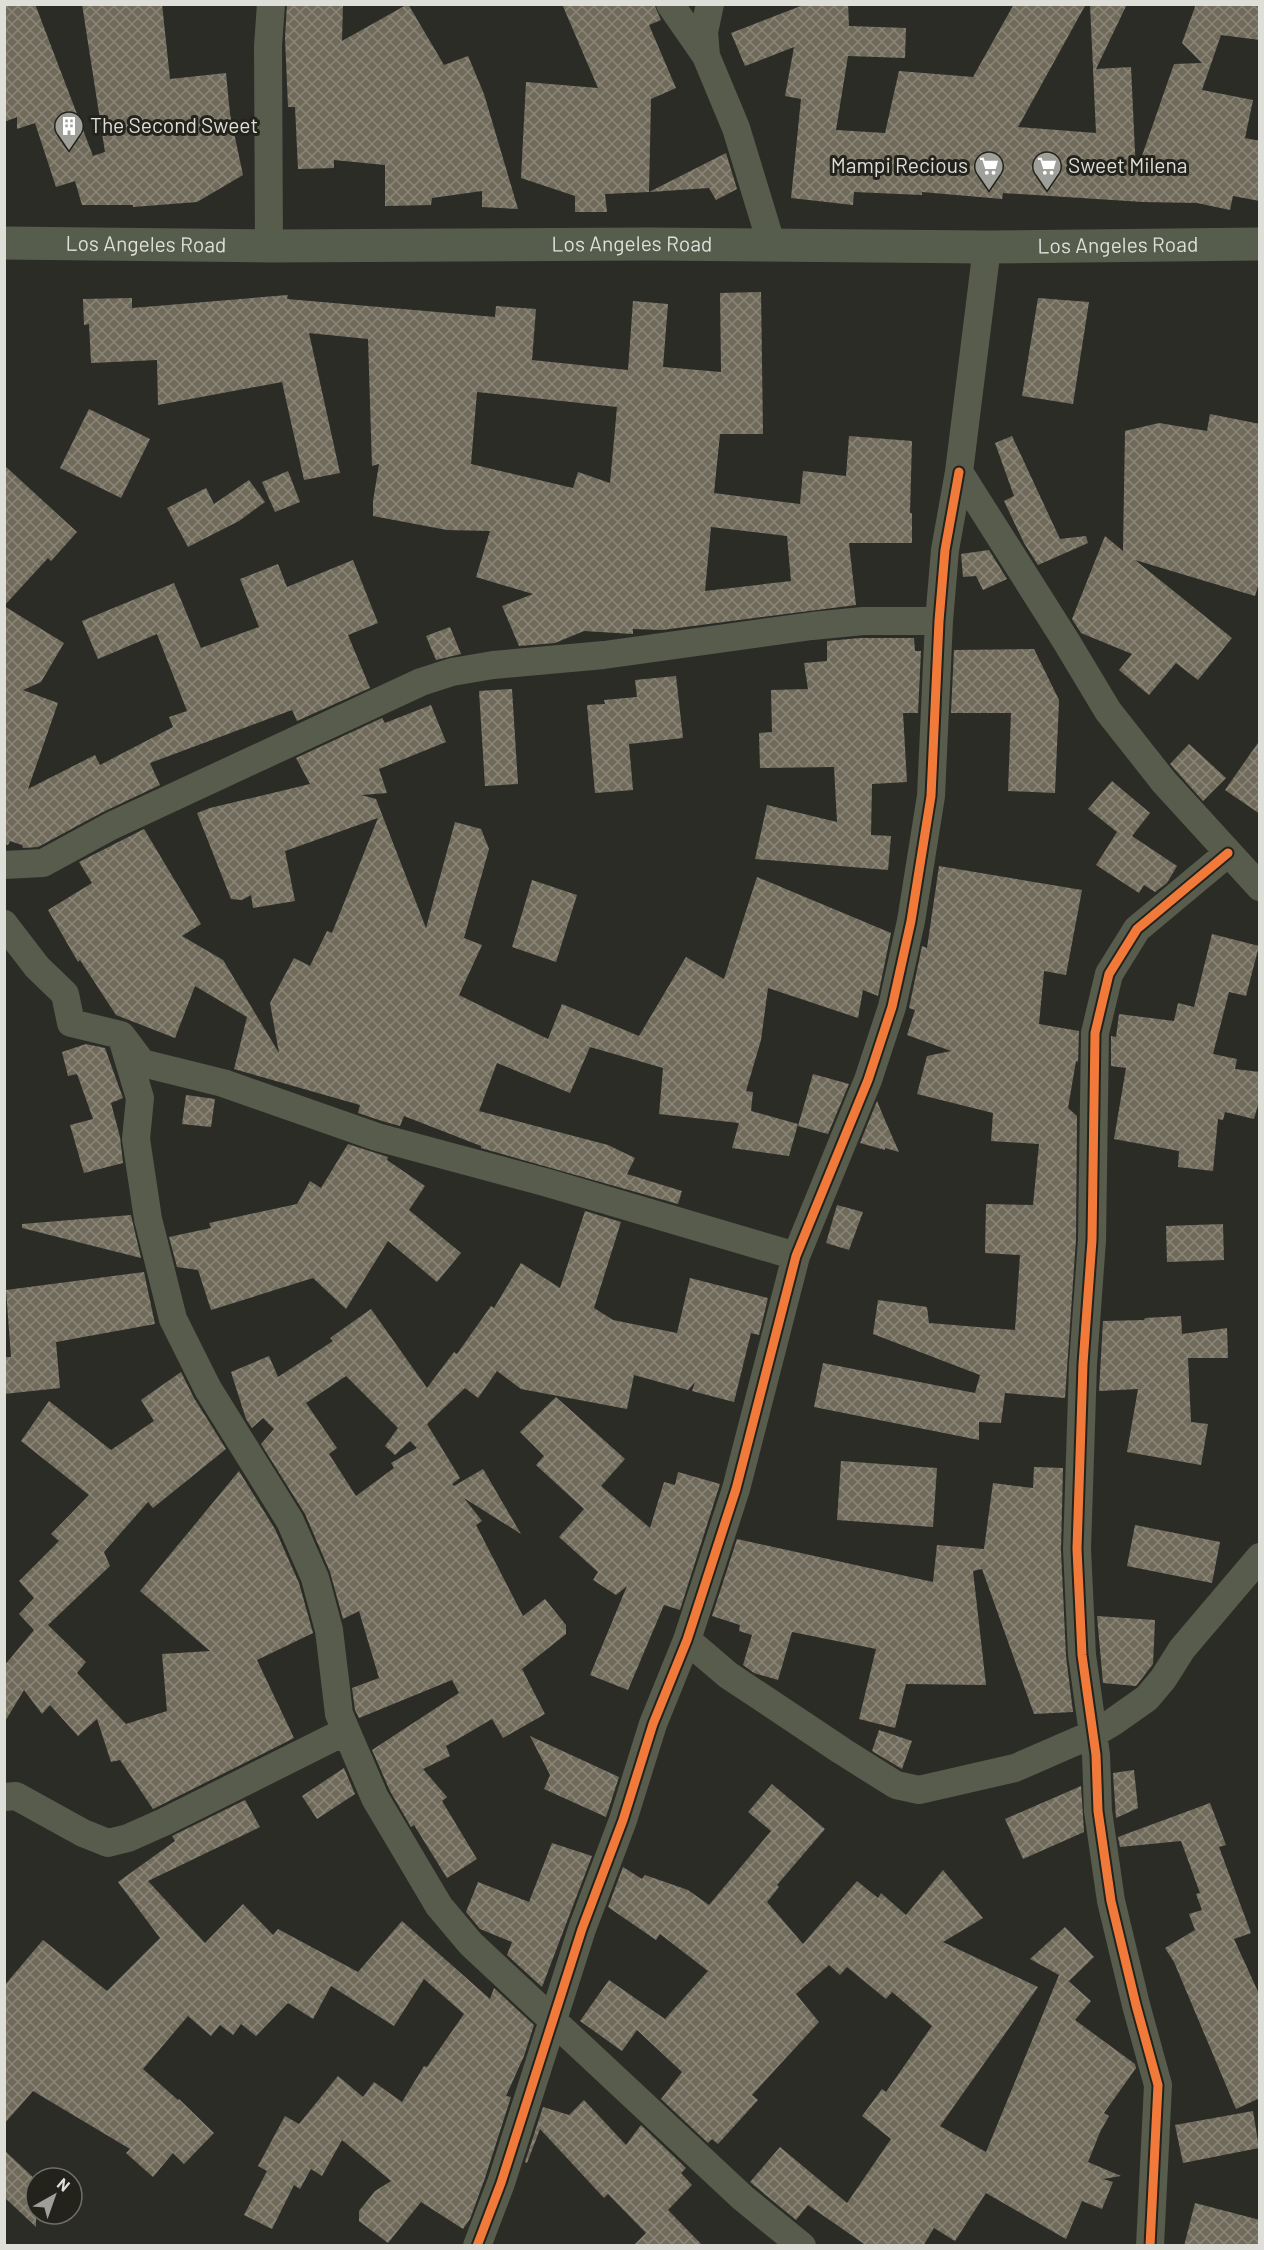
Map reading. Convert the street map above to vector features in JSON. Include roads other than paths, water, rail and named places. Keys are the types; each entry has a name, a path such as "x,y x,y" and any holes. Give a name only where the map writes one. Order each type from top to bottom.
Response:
{"main road":[{"name":"Los Angeles Road","path":"4,243 269,246 987,247 1260,244"}],"street":[{"path":"269,246 268,46 271,4"},
{"path":"669,4 706,56 736,128 772,246"},
{"path":"706,56 704,32 710,4"},
{"path":"477,2246 501,2183 582,1929 622,1820 653,1724 687,1640 736,1489 796,1256 868,1080 892,1007 911,921 931,796 939,621 945,550 959,472 987,247"},
{"path":"959,472 1108,711 1164,782 1260,887"},
{"path":"4,865 43,863 111,826 421,682 452,672 493,665 604,655 853,622 939,621"},
{"path":"1150,2246 1158,2085 1136,2005 1112,1901 1098,1810 1096,1755 1082,1655 1077,1549 1083,1364 1092,1240 1095,1032 1108,974 1137,929 1228,852"},
{"path":"4,924 37,967 65,994 71,1023 121,1035 142,1063 223,1083 377,1137 548,1183 796,1256"},
{"path":"121,1035 140,1098 136,1138 147,1219 173,1319 208,1389 290,1521 315,1578 328,1630 339,1714 375,1798 439,1906 471,1944 743,2198 802,2246"},
{"path":"687,1640 728,1675 783,1713 896,1785 919,1790 1015,1768 1093,1734 1147,1698 1163,1679 1182,1649 1260,1557"},
{"path":"4,1797 16,1796 82,1833 108,1843 128,1838 164,1822 346,1731"}],"place":[{"name":"The Second Sweet","path":"69,152"},
{"name":"Mampi Recious","path":"989,192"},
{"name":"Sweet Milena","path":"1047,192"}]}
